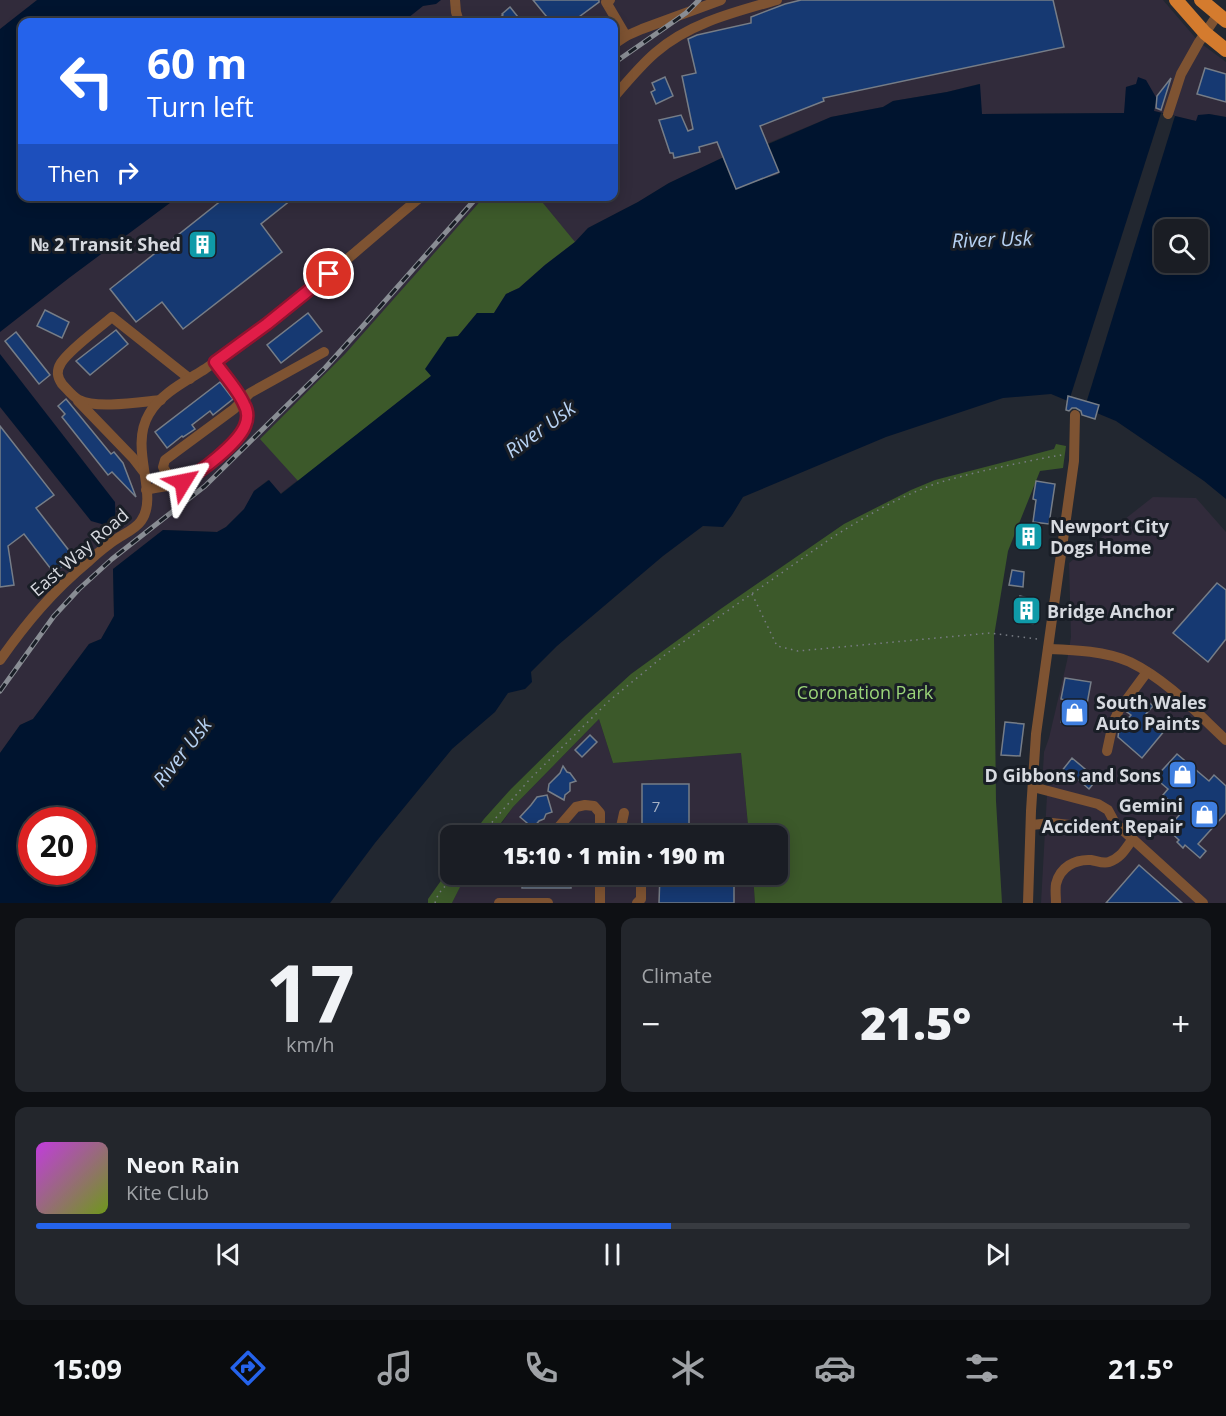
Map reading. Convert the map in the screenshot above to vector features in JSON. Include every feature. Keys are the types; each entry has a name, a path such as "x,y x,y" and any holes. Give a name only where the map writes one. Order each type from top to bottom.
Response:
{"main road":[{"path":"1176,0 1205,33 1226,50"},
{"path":"1201,0 1222,18"}],"street":[{"path":"455,0 458,18"},
{"path":"610,0 606,3 615,18"},
{"path":"618,41 626,36 721,0"},
{"path":"618,93 654,54 684,32 727,15 777,0"},
{"path":"1168,114 1181,74 1205,33 1222,18"},
{"path":"618,23 626,36"},
{"name":"East Way Road","path":"0,660 50,596 112,542 140,522 145,512 146,490 141,433 149,412 161,400 278,316 416,201"},
{"path":"144,473 133,458 58,379 60,364 112,317 190,379"},
{"path":"174,484 164,471 165,460 234,409 250,393 324,352"},
{"path":"146,490 183,482 195,475 241,434 247,420 245,405 215,362"},
{"path":"76,398 85,403 94,404 161,400"},
{"path":"1028,903 1036,734 1074,461 1075,415"},
{"path":"1049,645 1104,654 1129,662 1162,681 1226,740"},
{"path":"1107,750 1113,723 1119,710 1147,672"},
{"path":"1033,787 1098,804 1108,810 1114,823 1203,903"},
{"path":"560,825 576,807 585,805 594,806 600,813 600,825"},
{"path":"621,825 624,813"},
{"path":"1031,825 1052,822 1104,829 1114,823"},
{"path":"1056,903 1056,885 1060,874 1067,866 1074,861 1083,860 1107,863 1120,857 1132,840"},
{"path":"600,885 600,903"},
{"path":"637,903 641,899 641,885"},
{"path":"499,903 548,903"}],"path":[{"path":"490,825 530,779 609,701 666,654 851,525 893,502 936,484 1060,455 1074,461"},
{"path":"752,594 777,646 798,651 990,633 1049,645"},
{"path":"435,903 446,885"}],"shaded area":[{"path":"0,0 1163,0 1199,42 1226,62 1226,117 1209,114 1196,121 1154,111 1136,84 1126,87 1125,113 981,114 979,84 893,101 883,107 831,117 766,144 779,174 736,189 724,157 669,183 588,228 431,376 280,494 268,480 254,491 245,509 226,527 217,532 163,530 113,569 114,616 101,639 89,644 33,719 20,725 0,753"},
{"path":"1153,497 1196,498 1226,532 1226,903 1041,903 1048,777 1043,770 1044,752 1071,637 1069,563"},
{"path":"599,719 613,763 741,753 748,825 501,825 513,807"},
{"path":"461,885 754,885 755,903 452,903"}],"green space":[{"path":"480,201 541,201 575,242 519,288 506,294 494,313 477,313 431,376 298,481 260,439 345,354"},
{"name":"Coronation Park","path":"1056,444 1066,446 1063,468 1040,471 1008,551 994,636 996,801 1002,903 755,903 754,885 788,885 788,825 748,825 741,753 613,763 599,719 513,807 500,825 480,825 511,789 631,674 844,524 935,480 1054,449"},
{"path":"440,882 440,885 461,885 452,903 428,903 428,899"}],"water":[{"path":"37,0 441,0 436,4 423,6 408,18 18,18 18,201 173,201 0,332 0,29"},
{"name":"River Usk","path":"1138,77 1146,80 1157,99 1154,111 1196,121 1198,115 1226,117 1226,499 1204,481 1116,421 1051,394 1003,398 886,437 743,497 723,527 703,526 663,556 557,646 531,672 532,682 525,689 508,693 495,712 452,749 375,843 330,903 0,903 0,753 20,725 33,719 89,644 101,639 114,616 113,569 163,530 217,532 226,527 244,509 254,491 269,480 281,494 431,376 425,369 447,337 458,336 477,313 494,313 506,294 519,288 575,242 588,228 669,183 724,157 736,188 779,174 766,145 831,117 883,107 893,101 980,84 982,114 1124,113 1126,87 1136,84"},
{"path":"0,354 115,502 116,524 112,527 91,521 0,407"}],"pier":[{"path":"1161,113 1175,116 1084,410 1068,404"}],"building":[{"path":"533,0 599,0 577,18 548,18"},
{"path":"801,0 1053,0 1064,47 823,98 824,101 760,126 779,172 736,189 717,142 699,147 700,152 674,158 673,153 670,153 659,120 681,115 688,131 693,129 682,76 696,73 688,39 751,23 751,17"},
{"path":"510,7 519,18 499,18"},
{"path":"1205,68 1226,74 1226,102 1197,94"},
{"path":"665,77 673,96 656,104 651,92 655,90 652,83"},
{"path":"1171,78 1161,110 1156,108 1157,96"},
{"name":"№ 2 Transit Shed","path":"221,201 290,201 261,224 282,252 183,329 162,302 136,322 110,289"},
{"path":"45,310 69,322 62,338 37,326"},
{"path":"308,313 322,331 281,363 267,345"},
{"path":"116,330 128,344 90,375 76,361"},
{"path":"16,332 50,375 39,384 5,341"},
{"path":"220,382 233,399 213,415 210,411 192,425 195,429 167,448 155,432"},
{"path":"1068,396 1099,405 1095,419 1082,415 1081,411 1076,408 1066,410"},
{"path":"66,399 111,454 114,452 123,463 136,497 112,472 108,475 62,417 65,414 58,406"},
{"path":"0,426 54,495 36,508 74,557 54,573 24,534 8,546 14,585 0,587"},
{"path":"1036,481 1055,484 1049,524 1033,522"},
{"name":"Newport City Dogs Home","path":"1022,527 1038,529 1035,546 1020,544"},
{"path":"1012,570 1024,572 1023,587 1009,585"},
{"path":"1217,583 1226,590 1226,639 1208,662 1173,633"},
{"name":"Bridge Anchor","path":"1020,596 1039,601 1033,624 1014,619"},
{"path":"1065,678 1091,682 1087,704 1084,703 1081,725 1061,722 1065,700 1061,699"},
{"path":"1141,695 1153,706 1146,714 1165,730 1142,758 1118,737 1119,729 1131,715 1127,712"},
{"path":"1005,722 1024,724 1020,756 1001,755"},
{"path":"590,735 597,742 582,757 575,750"},
{"path":"1177,754 1209,781 1214,775 1226,786 1226,813 1198,844 1206,851 1200,858 1185,845 1183,848 1177,842 1179,840 1167,829 1182,812 1163,795 1168,789 1155,778"},
{"path":"1072,758 1097,779 1089,789 1074,776 1070,780 1061,772"},
{"path":"563,766 576,781 570,783 570,791 565,795 564,800 548,791 549,784 560,773"},
{"path":"642,784 689,784 689,825 642,824"},
{"path":"547,795 552,812 546,814 544,819 536,825 529,825 520,817 537,797"},
{"path":"1139,865 1182,903 1106,903"},
{"path":"522,885 575,885 571,888 522,888"},
{"path":"660,885 734,885 734,903 659,903"}],"railway":[{"path":"618,60 686,13 699,0"},
{"path":"0,691 54,616 79,589 112,559 205,486 325,368 474,201"}],"place":[{"name":"№ 2 Transit Shed","path":"202,244"},
{"name":"Newport City Dogs Home","path":"1029,536"},
{"name":"Bridge Anchor","path":"1026,611"},
{"name":"South Wales Auto Paints","path":"1075,712"},
{"name":"D Gibbons and Sons","path":"1182,775"},
{"name":"Gemini Accident Repair","path":"1204,815"}],"route":[{"path":"183,482 225,450 245,428 247,420 245,405 215,362 329,274"}]}
